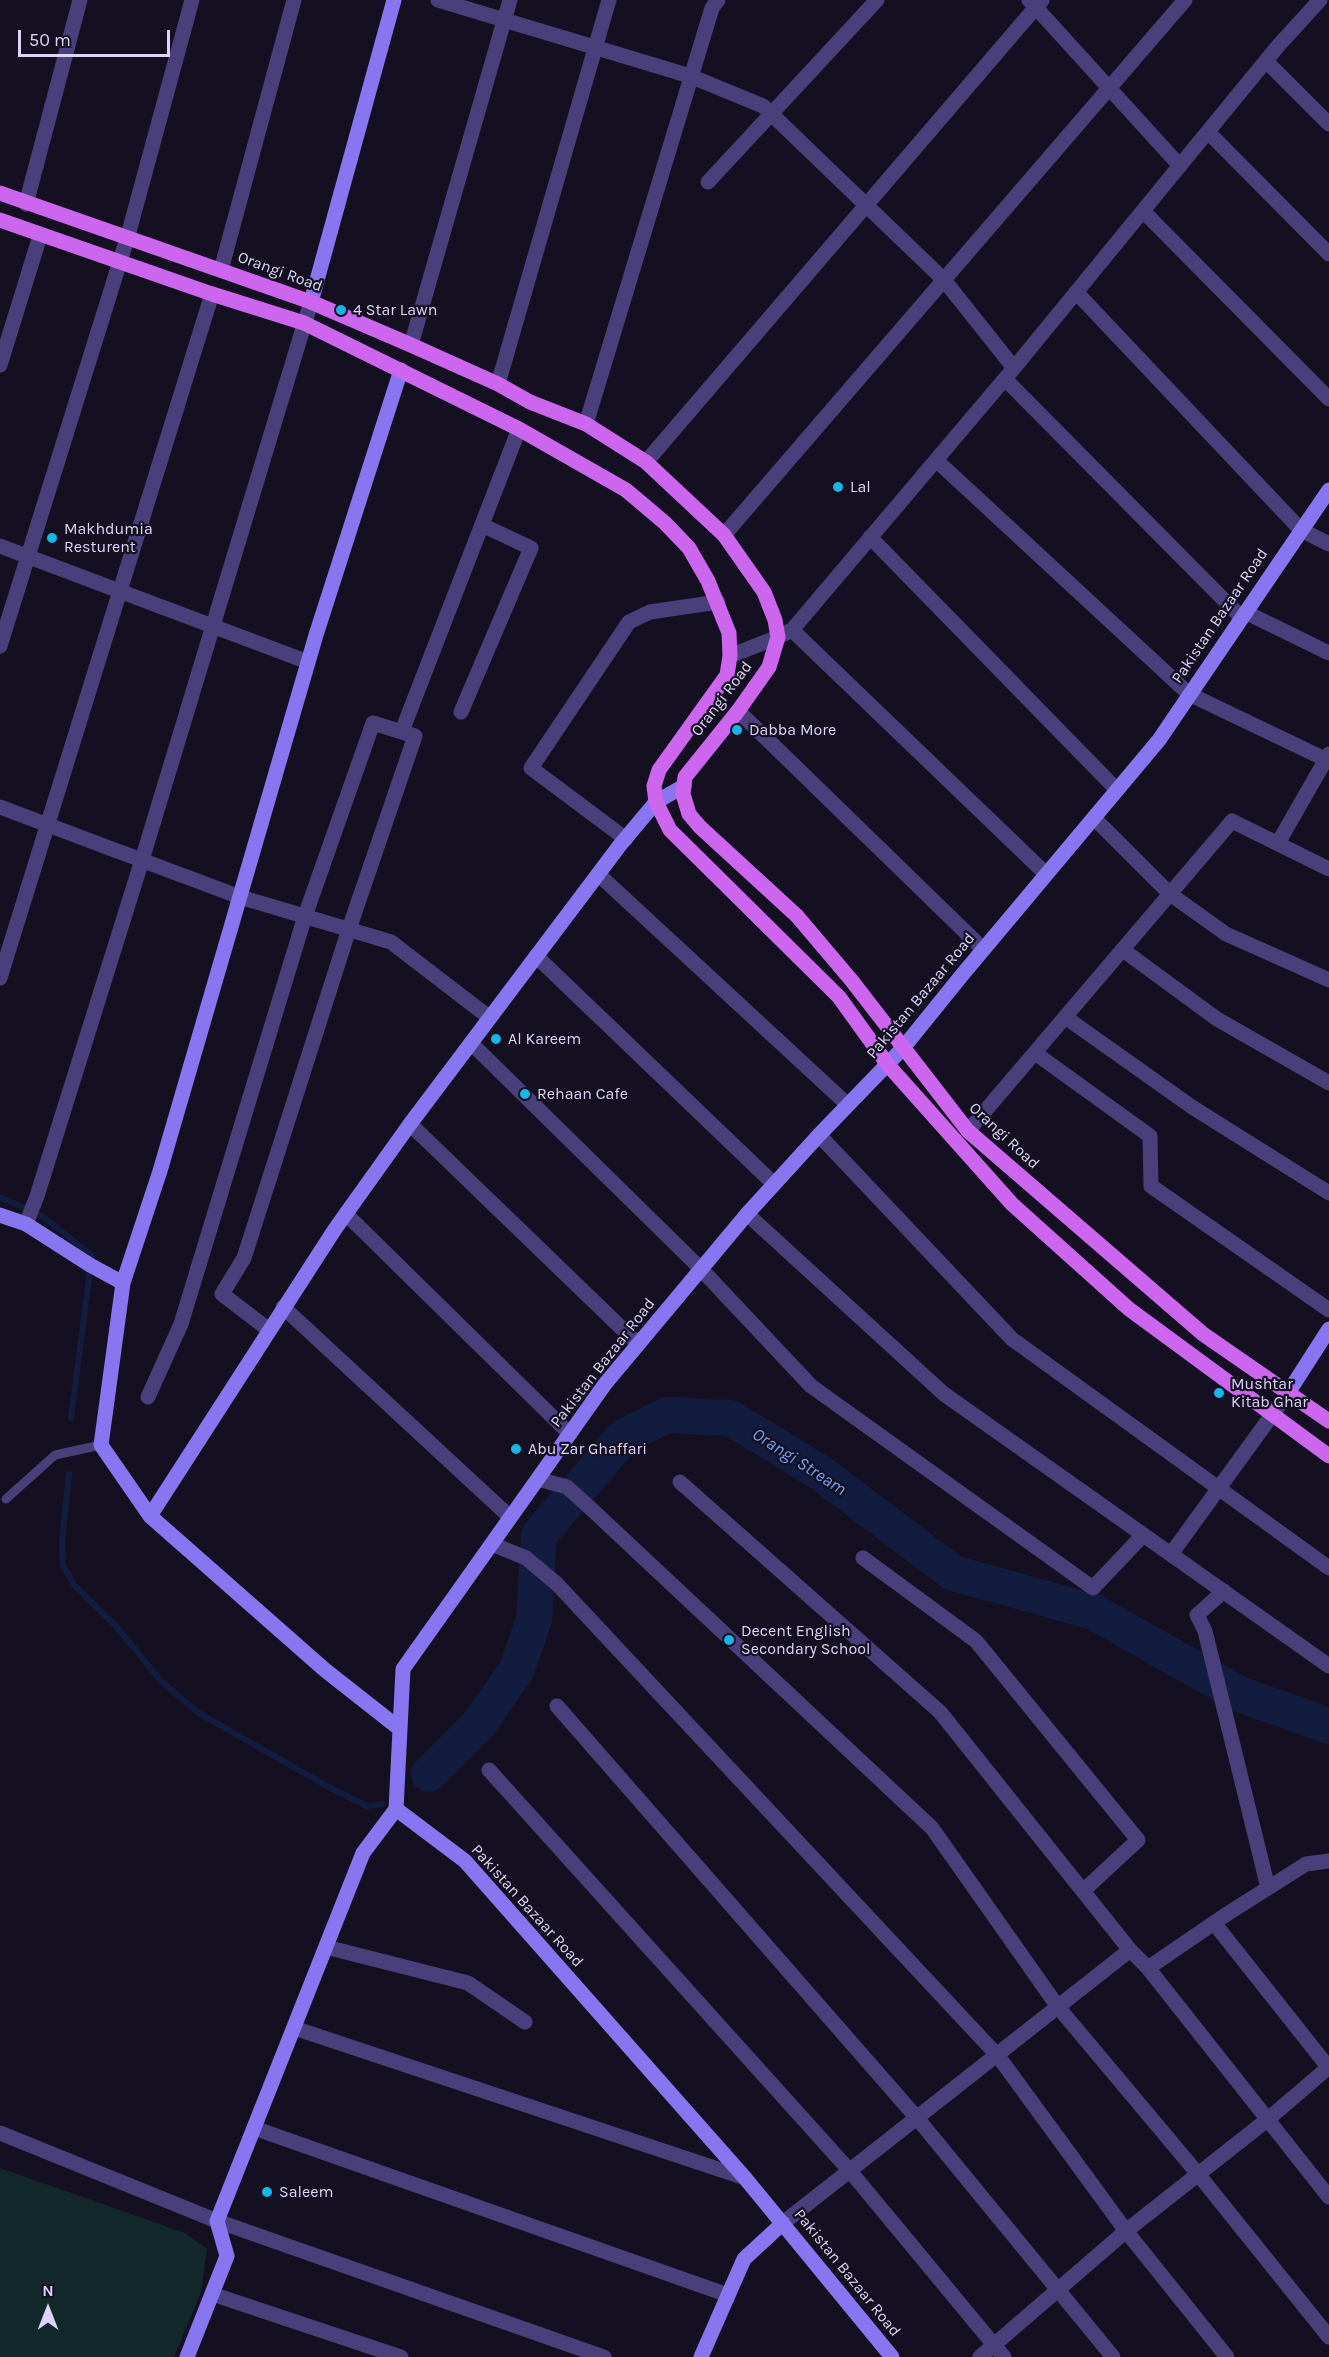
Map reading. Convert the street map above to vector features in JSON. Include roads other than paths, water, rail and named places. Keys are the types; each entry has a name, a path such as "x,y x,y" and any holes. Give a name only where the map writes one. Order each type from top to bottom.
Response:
{"main road":[{"name":"Orangi Road","path":"0,193 310,302 498,384 530,402 586,424 646,462 724,535 764,592 775,620 778,638 769,667 738,711 685,777 683,794 689,814 699,827 797,916 852,981 968,1131 1203,1334 1329,1421"},
{"name":"Orangi Road","path":"0,220 40,236 304,323 519,429 626,490 665,522 689,548 718,602 729,633 730,656 727,675 660,770 654,786 656,802"},
{"path":"656,802 670,830 838,998 888,1065 1011,1204 1129,1309 1329,1456"}],"street":[{"path":"26,204 80,0"},
{"path":"0,646 127,239 192,0"},
{"path":"221,270 294,0"},
{"path":"28,1221 142,860 304,323 394,0"},
{"path":"438,0 690,76 763,106 944,280 1009,374 1243,614 1329,652"},
{"path":"411,345 510,0"},
{"path":"498,384 609,0"},
{"path":"586,424 690,76 712,8 718,0"},
{"path":"708,182 877,0"},
{"path":"724,535 1185,0"},
{"path":"730,656 778,638 792,630 1009,374 1266,61 1320,0"},
{"path":"646,462 866,206 1035,2 1180,166"},
{"path":"1266,61 1329,124"},
{"path":"1208,132 1329,254"},
{"path":"1143,211 1329,399"},
{"path":"0,365 40,236"},
{"path":"1076,292 1301,530 1329,544"},
{"path":"0,978 212,294"},
{"path":"400,1729 326,1670 150,1516 101,1445 123,1283 160,1171 308,662 401,370"},
{"path":"402,731 519,429"},
{"path":"936,460 1189,694 1328,758 1278,843"},
{"name":"Pakistan Bazaar Road","path":"892,2357 745,2178 465,1861 396,1809 403,1669 605,1384 747,1214 903,1048 1159,740 1329,490"},
{"path":"461,712 531,548 482,525"},
{"path":"870,537 1117,790"},
{"path":"0,546 308,662"},
{"path":"626,839 531,768 629,622 650,612 718,602"},
{"path":"792,630 1046,874"},
{"path":"738,711 983,949"},
{"path":"148,1397 181,1324 305,916 373,723 415,736 349,929 244,1258 222,1294 269,1330"},
{"path":"150,1516 283,1307 410,1124 626,839 656,802 684,786"},
{"path":"0,807 240,897 392,942 490,1018"},
{"path":"1094,818 1170,894 1226,934 1329,980"},
{"path":"968,1131 1232,820 1329,869"},
{"path":"598,874 848,1106"},
{"path":"1123,950 1217,1019 1329,1083"},
{"path":"536,956 774,1184"},
{"path":"1065,1017 1191,1107 1329,1193"},
{"path":"471,1043 701,1269 811,1386 1093,1588 1143,1535"},
{"path":"1035,1053 1150,1136 1150,1186 1329,1310"},
{"path":"410,1124 638,1344"},
{"path":"819,1135 1011,1339 1329,1568"},
{"path":"346,1214 570,1434"},
{"path":"747,1214 944,1394 1329,1666"},
{"path":"0,1215 28,1221 90,1265 123,1283"},
{"path":"283,1307 510,1517"},
{"path":"1171,1554 1274,1415 1329,1329"},
{"path":"538,1479 567,1487 932,1828 1058,2007 1198,2174 1329,2337"},
{"path":"680,1482 940,1713 1130,1950 1148,1968 1329,2197"},
{"path":"492,1544 526,1558 557,1584 998,2056 1125,2231 1227,2357"},
{"path":"863,1558 976,1641 1138,1840 1083,1892"},
{"path":"1224,1592 1197,1615 1205,1631 1268,1888"},
{"path":"557,1706 917,2118 1113,2357"},
{"path":"489,1770 850,2171 999,2351"},
{"path":"187,2357 227,2256 217,2221 363,1853 396,1809"},
{"path":"1148,1968 1306,1864 1329,1861"},
{"path":"980,2357 999,2351 1058,2289 1125,2231 1267,2120 1329,2067 1214,1923"},
{"path":"326,1947 468,1983 525,2022"},
{"path":"701,2357 744,2259 783,2223 1130,1950"},
{"path":"294,2028 745,2178"},
{"path":"254,2128 728,2295"},
{"path":"0,2133 217,2221 604,2357"},
{"path":"212,2294 401,2357"}],"lane":[{"path":"6,1499 55,1455 101,1445"}],"waterway":[{"path":"0,1197 42,1216 92,1255 71,1418"},
{"name":"Orangi Stream","path":"429,1774 478,1725 516,1671 534,1620 539,1535 623,1437 667,1415 731,1418 822,1474 953,1573 1094,1612 1239,1694 1329,1726"},
{"path":"69,1474 62,1540 63,1566 75,1586 115,1625 161,1681 197,1712 327,1786 367,1806 382,1804"}],"place":[{"name":"4 Star Lawn","path":"341,310"},
{"name":"Lal","path":"838,487"},
{"name":"Makhdumia Resturent","path":"52,538"},
{"name":"Dabba More","path":"737,730"},
{"name":"Al Kareem","path":"496,1039"},
{"name":"Rehaan Cafe","path":"525,1094"},
{"name":"Mushtar Kitab Ghar","path":"1219,1393"},
{"name":"Abu Zar Ghaffari","path":"516,1449"},
{"name":"Decent English Secondary School","path":"729,1640"},
{"name":"Saleem","path":"267,2192"}]}
